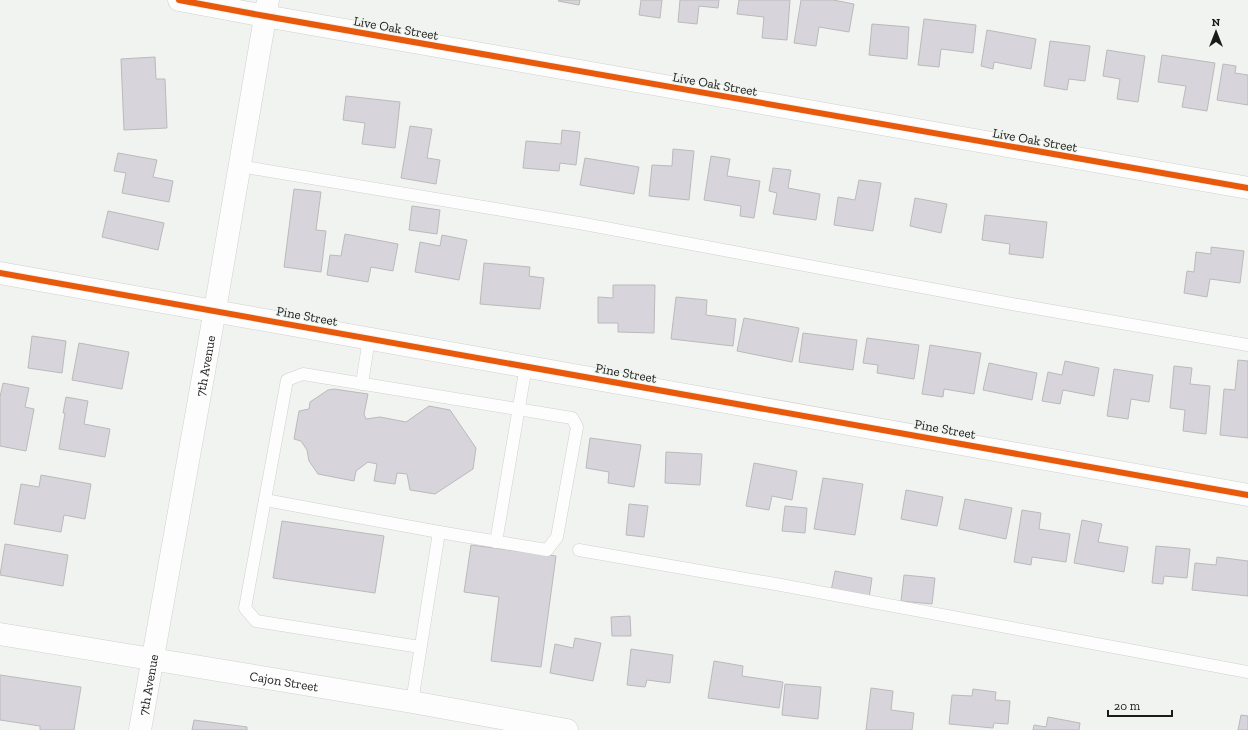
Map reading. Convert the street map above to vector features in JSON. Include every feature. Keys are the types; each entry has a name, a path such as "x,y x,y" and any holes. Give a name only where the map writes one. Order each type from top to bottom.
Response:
{"street":[{"name":"Live Oak Street","path":"179,0 266,8 1248,188"},
{"name":"7th Avenue","path":"140,730 216,310 266,8"},
{"name":"Pine Street","path":"0,273 216,310 1248,495"},
{"name":"Cajon Street","path":"0,634 412,702 567,730"}],"lane":[{"path":"239,166 587,225 1011,303 1248,344"},
{"path":"362,384 369,338"},
{"path":"496,542 526,366"},
{"path":"265,500 547,550 557,537 577,427 572,418 303,374 287,380 245,608 256,621 420,647"},
{"path":"412,702 439,532"},
{"path":"579,550 789,586 1248,672"}],"building":[{"path":"580,0 579,5 558,1"},
{"path":"641,0 662,0 660,18 639,15"},
{"path":"680,0 719,0 718,8 699,6 697,24 678,22"},
{"path":"739,0 790,0 787,40 762,38 764,17 737,14"},
{"path":"801,0 833,0 854,4 849,32 819,27 816,46 794,43"},
{"path":"924,19 976,25 973,53 941,49 939,67 918,65"},
{"path":"872,24 909,27 907,59 869,55"},
{"path":"987,30 1036,39 1031,69 994,62 993,69 981,66"},
{"path":"1050,41 1090,46 1085,81 1069,79 1067,90 1044,86"},
{"path":"1107,50 1145,56 1138,102 1117,99 1120,79 1103,76"},
{"path":"1162,55 1215,63 1207,111 1182,107 1186,86 1158,82"},
{"path":"155,57 156,79 165,79 167,128 124,130 121,59"},
{"path":"1223,64 1236,66 1235,73 1248,75 1248,105 1217,100"},
{"path":"346,96 400,102 395,148 362,144 365,123 343,120"},
{"path":"410,126 432,129 427,158 440,160 436,184 401,178"},
{"path":"562,130 580,132 576,165 560,163 559,171 523,168 526,141 561,144"},
{"path":"673,149 694,151 689,200 649,196 652,165 672,166"},
{"path":"118,153 157,160 153,177 173,181 169,202 122,193 126,173 114,171"},
{"path":"711,156 730,159 727,176 760,181 754,218 740,216 741,206 704,200"},
{"path":"585,158 639,167 634,194 580,185"},
{"path":"773,168 791,170 788,188 820,194 816,220 773,214 777,193 769,191"},
{"path":"859,180 881,183 873,231 834,225 838,197 855,200"},
{"path":"294,189 321,192 316,230 326,231 321,272 284,267"},
{"path":"915,198 947,204 941,233 910,226"},
{"path":"412,206 440,210 437,234 409,230"},
{"path":"108,211 164,223 158,250 102,237"},
{"path":"985,215 1047,222 1043,258 1009,254 1010,244 982,240"},
{"path":"345,234 398,244 393,271 371,267 368,282 327,275 330,255 341,256"},
{"path":"442,235 467,240 459,280 415,272 420,242 440,246"},
{"path":"1211,247 1244,251 1240,283 1210,279 1207,297 1184,293 1187,271 1194,272 1196,252 1211,254"},
{"path":"484,263 530,267 529,276 544,278 540,309 480,304"},
{"path":"613,285 655,285 654,333 618,332 618,323 598,323 598,297 613,298"},
{"path":"676,297 707,300 706,315 736,319 733,346 671,339"},
{"path":"744,318 799,328 792,362 737,351"},
{"path":"803,333 857,340 853,370 799,362"},
{"path":"32,336 66,341 62,373 28,368"},
{"path":"867,338 919,345 914,379 877,373 878,365 863,363"},
{"path":"79,343 129,352 122,389 72,380"},
{"path":"930,345 981,353 974,394 944,389 943,397 922,394"},
{"path":"1238,360 1248,361 1248,438 1220,435 1224,389 1235,390"},
{"path":"1065,361 1099,368 1094,396 1063,390 1060,404 1042,401 1048,372 1062,375"},
{"path":"989,363 1037,373 1032,400 983,390"},
{"path":"1174,366 1192,368 1190,384 1210,386 1206,434 1183,431 1185,410 1170,408"},
{"path":"1114,369 1153,375 1149,402 1131,399 1128,419 1107,416"},
{"path":"3,383 29,388 25,407 34,409 26,451 0,446 0,397"},
{"path":"334,389 368,394 364,414 366,419 380,417 406,422 429,406 450,410 476,448 473,469 435,494 410,490 407,474 397,473 395,484 374,481 377,464 368,462 356,471 354,481 318,474 309,461 307,450 301,441 294,439 299,411 309,409 310,402 328,390"},
{"path":"66,397 88,401 84,424 110,429 105,457 59,449"},
{"path":"590,438 641,445 634,487 608,483 609,472 586,468"},
{"path":"666,452 702,454 700,485 665,483"},
{"path":"754,463 797,471 792,500 772,496 769,510 746,506"},
{"path":"41,475 91,484 85,519 64,515 61,532 14,524 21,484 39,487"},
{"path":"823,478 863,484 855,535 814,529"},
{"path":"906,490 943,497 937,526 901,519"},
{"path":"965,499 1012,508 1006,539 959,529"},
{"path":"629,504 648,506 644,537 626,535"},
{"path":"785,506 807,508 805,533 782,531"},
{"path":"1022,510 1041,513 1039,529 1070,534 1066,562 1032,557 1031,565 1014,562"},
{"path":"1082,520 1102,524 1098,542 1128,547 1124,572 1074,563"},
{"path":"282,521 384,536 375,593 273,578"},
{"path":"5,544 68,555 63,586 0,575"},
{"path":"471,545 556,556 541,667 491,661 499,597 464,592"},
{"path":"1156,546 1190,549 1187,578 1164,576 1163,584 1152,583"},
{"path":"1217,557 1248,561 1248,596 1192,590 1195,563 1216,565"},
{"path":"835,571 872,578 869,598 831,591"},
{"path":"904,575 935,578 932,604 901,601"},
{"path":"630,616 631,636 612,636 611,617"},
{"path":"575,638 601,643 593,681 550,673 555,644 573,648"},
{"path":"631,649 673,655 670,683 647,680 645,687 627,685"},
{"path":"714,661 743,666 742,676 783,682 779,708 708,698"},
{"path":"0,675 81,687 74,730 40,730 40,726 0,720"},
{"path":"785,684 821,687 818,719 782,715"},
{"path":"871,688 893,691 891,710 914,713 912,730 866,730"},
{"path":"973,689 996,692 995,700 1010,701 1008,724 994,723 993,728 949,724 952,695 972,696"},
{"path":"1241,715 1248,716 1248,730 1238,730"},
{"path":"1048,717 1080,723 1079,730 1033,730 1034,725 1046,727"},
{"path":"194,720 247,727 247,730 192,730"}],"cycle path":[{"path":"179,0 1248,188"},
{"path":"0,273 1248,495"}]}
